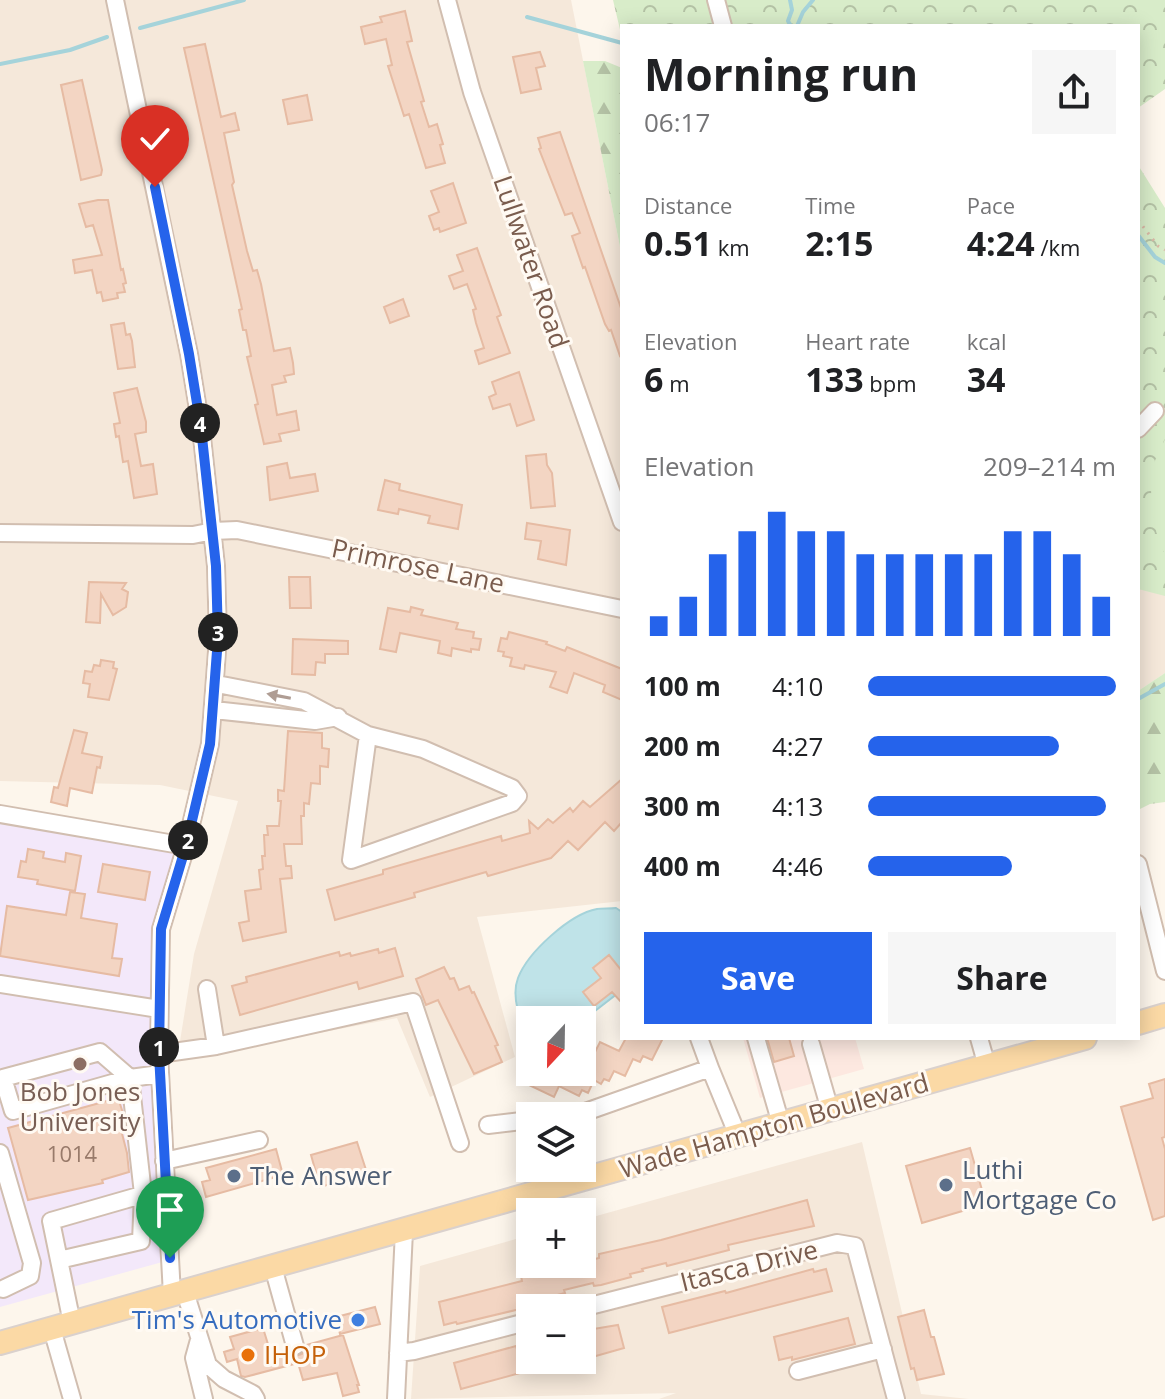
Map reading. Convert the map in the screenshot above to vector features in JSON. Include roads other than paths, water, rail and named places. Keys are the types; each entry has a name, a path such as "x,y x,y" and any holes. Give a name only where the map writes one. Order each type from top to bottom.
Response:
{"main road":[{"path":"1140,1022 1165,1015"},
{"name":"Wade Hampton Boulevard","path":"0,1343 1078,1040"}],"street":[{"path":"115,0 189,354 213,531 218,638 217,684 209,750 186,846 161,929 159,1054 166,1190 178,1294 208,1365 256,1399"},
{"name":"Lullwater Road","path":"447,0 481,119 620,516"},
{"path":"716,0 722,24"},
{"path":"1140,427 1155,411"},
{"name":"Primrose Lane","path":"0,533 182,535 237,530 620,609"},
{"path":"217,684 304,701 368,735 423,749 512,788 518,796 512,803 351,860 368,735"},
{"path":"214,710 315,721 338,717"},
{"path":"0,814 186,846"},
{"path":"1140,872 1165,971"},
{"path":"0,984 159,1009"},
{"path":"207,989 216,1046"},
{"path":"159,1054 216,1046 413,1002 460,1143"},
{"path":"700,1040 738,1136"},
{"path":"757,1040 781,1124"},
{"path":"980,1040 987,1066"},
{"path":"811,1044 830,1110"},
{"path":"59,1260 141,1241 143,1194 130,1078 100,1052 3,1078 13,1111 130,1078 160,1074"},
{"path":"596,1108 710,1068"},
{"path":"488,1125 516,1122"},
{"path":"164,1161 259,1140"},
{"path":"0,1153 32,1263 30,1276 1,1286"},
{"path":"72,1399 62,1326 59,1260 51,1221 166,1190"},
{"path":"396,1399 404,1231"},
{"name":"Itasca Drive","path":"596,1304 837,1243 855,1246 896,1399"},
{"path":"273,1267 295,1346"},
{"path":"398,1353 516,1325"},
{"path":"199,1340 194,1358 204,1399"},
{"path":"798,1371 883,1349"}],"water":[{"path":"616,908 620,911 620,992 596,1010 596,1006 517,1006 516,985 531,957 563,926 586,912"}],"waterway":[{"path":"140,28 244,0"},
{"path":"790,0 790,24"},
{"path":"798,24 813,0"},
{"path":"527,17 620,42"},
{"path":"0,64 70,50 107,37"},
{"path":"1140,238 1155,257 1165,263"},
{"path":"1140,698 1165,684"}],"place":[{"name":"Bob Jones University","path":"80,1064"},
{"name":"The Answer","path":"234,1176"},
{"name":"Luthi Mortgage Co","path":"946,1185"},
{"name":"Tim's Automotive","path":"358,1320"},
{"name":"IHOP","path":"248,1355"}]}
